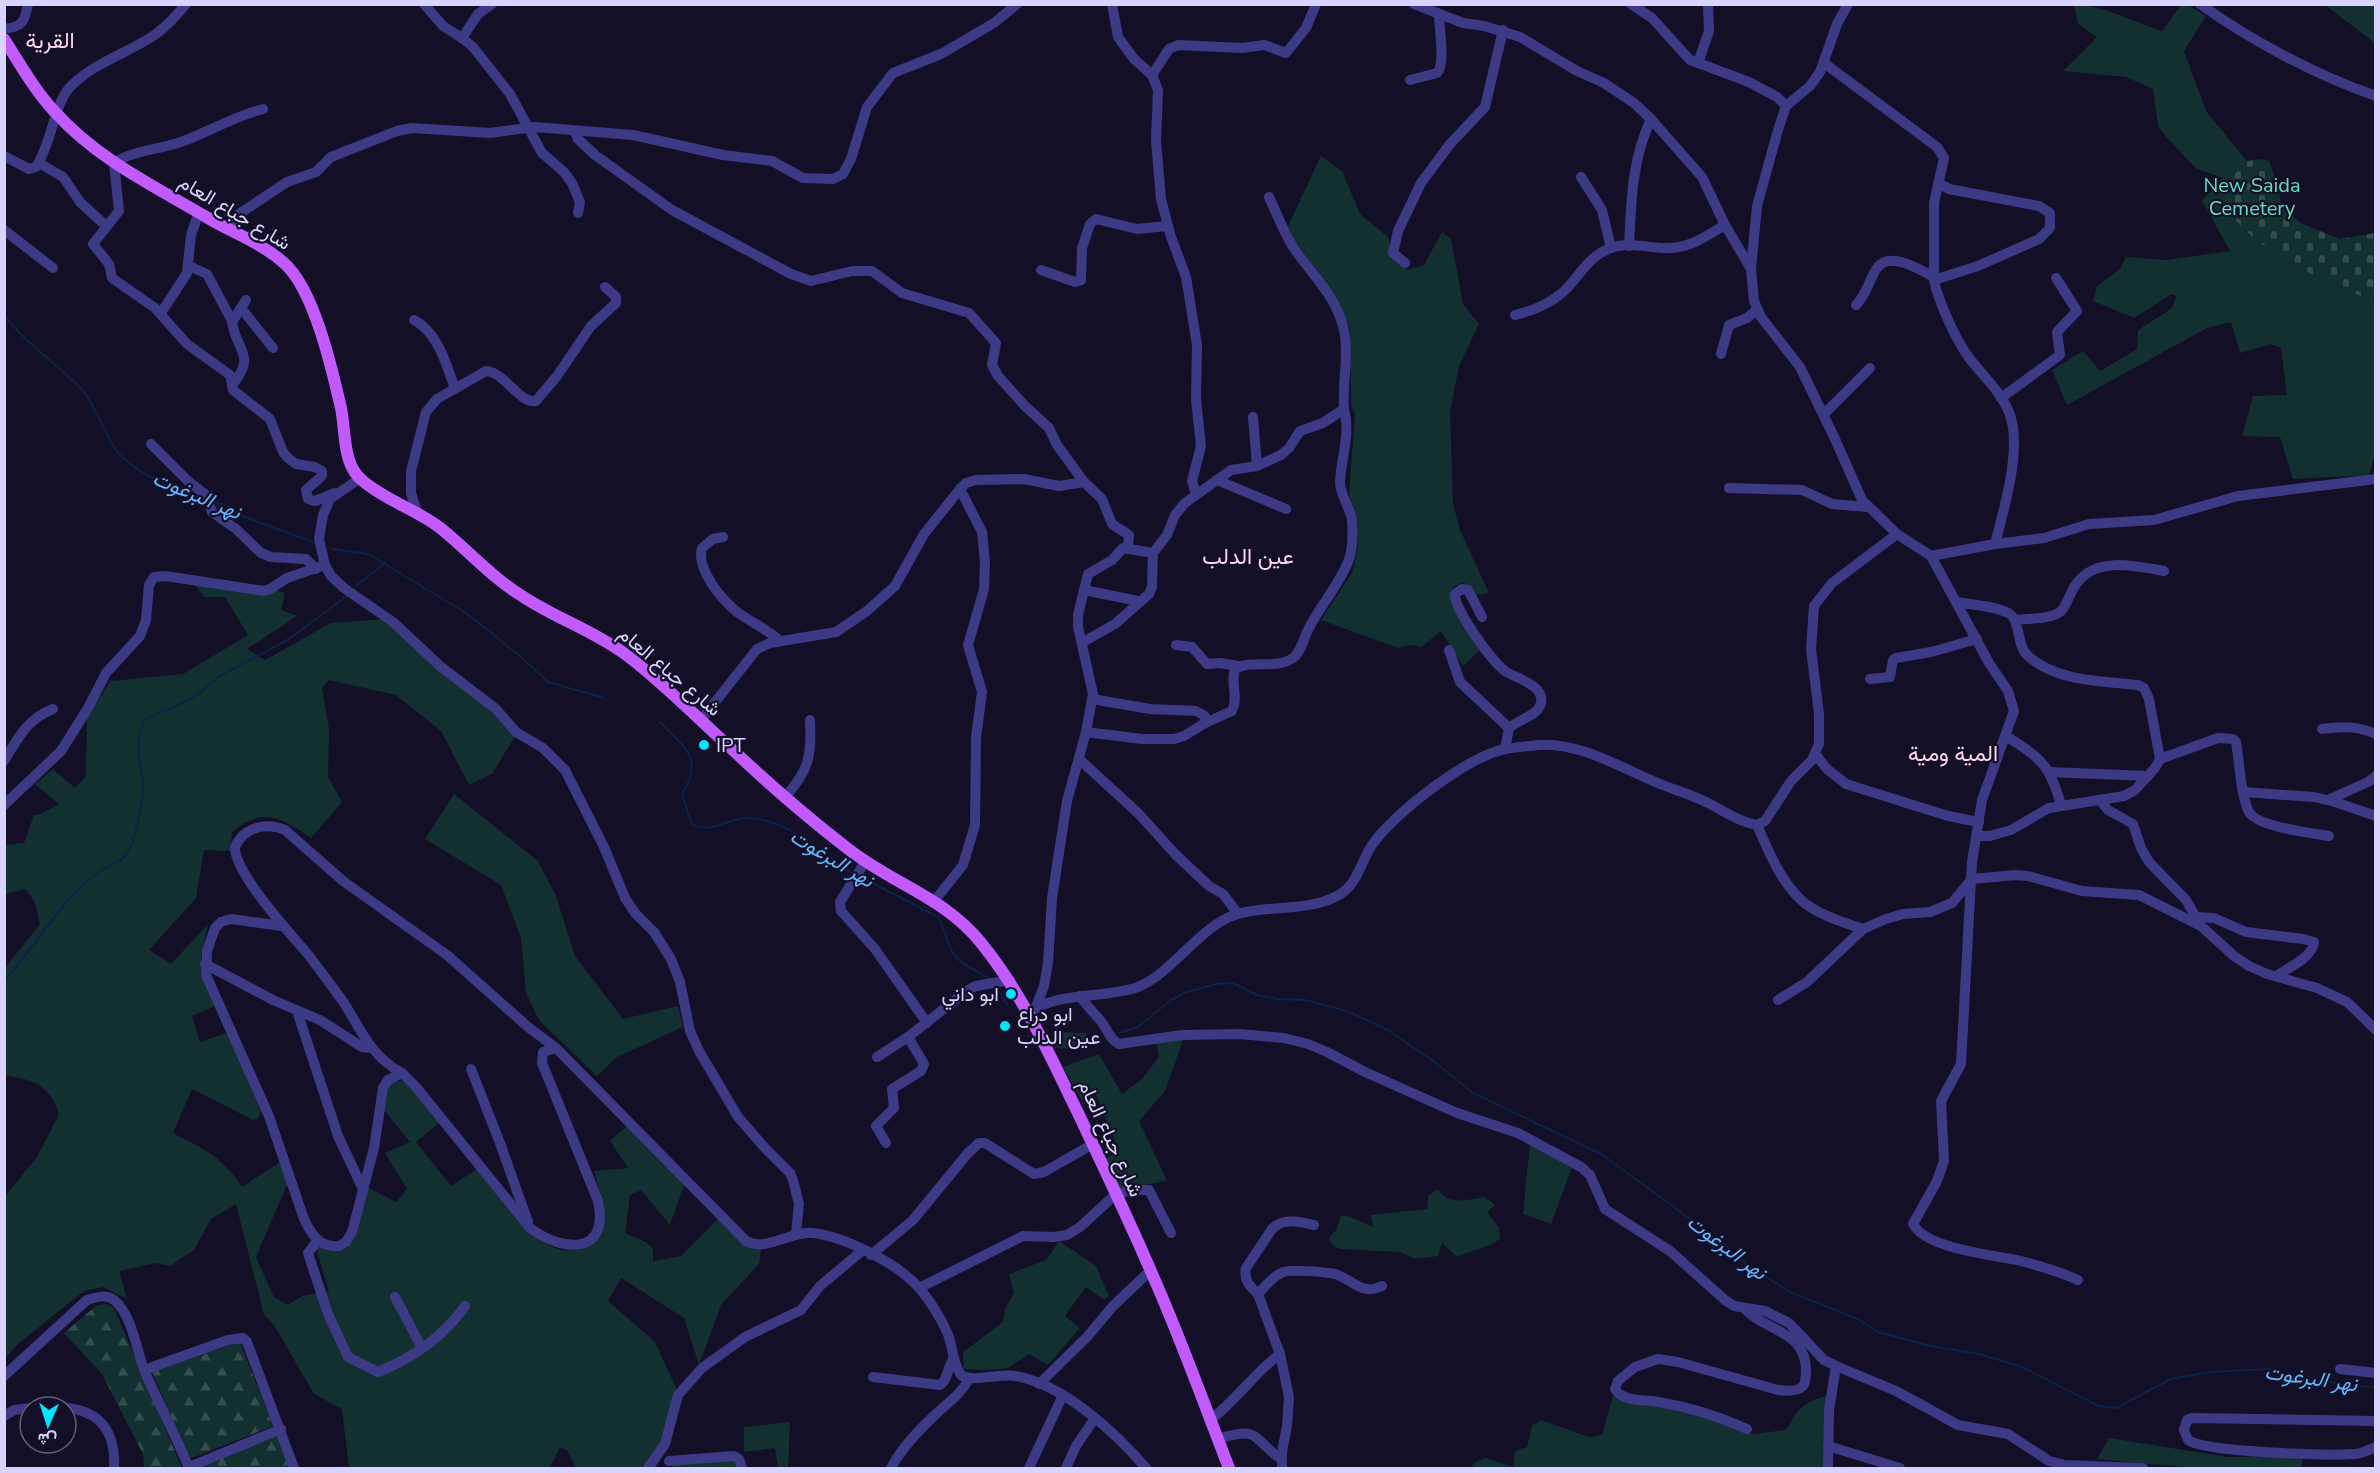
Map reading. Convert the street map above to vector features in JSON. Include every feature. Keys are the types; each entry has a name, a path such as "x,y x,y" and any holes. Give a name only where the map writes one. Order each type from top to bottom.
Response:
{"main road":[{"name":"شارع جباع العام","path":"5,39 47,104 93,148 114,163 282,260 293,272 306,294 323,343 338,396 351,466 359,479 376,491 417,512 443,530 503,584 522,597 600,638 625,654 686,705 862,867 935,900 960,919 1005,980 1033,1010 1151,1270 1229,1468"}],"street":[{"path":"5,39 25,21 28,4"},
{"path":"47,104 63,96 76,81 93,68 156,34 186,4"},
{"path":"424,4 442,26 473,48 510,94 542,153 564,172 572,183 580,202 578,213"},
{"path":"462,38 477,14 492,4"},
{"path":"227,228 238,214 278,187 298,177 316,172 331,157 397,131 424,128 490,134 528,128 646,137 723,155 772,161 803,178 833,179 843,174 847,167 859,137 867,107 893,73 941,54 994,22 1017,4"},
{"path":"1112,4 1118,37 1134,59 1152,75 1158,90 1157,160 1161,199 1167,226 1186,277 1197,345 1196,400 1201,446 1192,481 1196,494"},
{"path":"1152,75 1170,49 1178,45 1243,48 1264,45 1286,53 1306,28 1316,4"},
{"path":"1414,4 1463,23 1503,30 1520,36 1627,98 1651,119 1702,177 1725,225 1751,269"},
{"path":"1631,4 1652,18 1683,54 1698,63 1749,82 1777,97 1786,106"},
{"path":"1698,63 1709,31 1708,4"},
{"path":"1848,4 1824,63 1810,86 1786,106 1758,198 1751,269 1752,294 1757,310 1773,334 1796,360 1824,414 1858,494 1868,507 1897,534 1931,556 2013,702 2014,711 1982,800 1972,862 1973,879 1964,980 1961,1064 1941,1101 1944,1161 1937,1181 1913,1224 1921,1233 1938,1241 1982,1254 2030,1264 2078,1280"},
{"path":"2200,4 2222,19 2312,69 2344,85 2376,96"},
{"path":"1410,80 1437,73 1440,70 1442,62 1439,15"},
{"path":"1405,263 1393,253 1398,231 1421,183 1450,144 1485,107 1503,30"},
{"path":"1824,63 1941,150 1944,164 1937,188 1933,221 1934,278 1939,299 1964,351 2001,398 2012,421 2010,484 1995,544"},
{"path":"4,156 29,169 39,163 45,152 63,96"},
{"path":"263,109 243,114 198,136 128,155 114,163 120,207 116,216 93,244 109,264 112,278 161,313 187,344 230,375 233,390 270,419 283,452 288,458 296,464 315,467 322,471 322,476 306,490 308,499 315,501 339,492"},
{"path":"1629,246 1632,194 1638,153 1651,119"},
{"path":"575,132 578,140 595,155 672,210 791,274 811,281 852,271 872,271 888,285 906,295 969,313 996,343 992,364 998,376 1049,428 1057,445 1084,482 1102,499 1112,524 1129,535 1128,547"},
{"path":"39,163 63,177 85,207 106,226"},
{"path":"1581,177 1602,210 1611,248"},
{"path":"1856,305 1867,292 1877,268 1887,261 1899,261 1934,278 1968,270 2044,236 2051,222 2048,210 2039,206 1937,188"},
{"path":"1176,645 1192,648 1207,664 1220,663 1238,666 1270,664 1293,658 1298,654 1322,604 1349,561 1352,521 1350,508 1340,484 1348,430 1344,409 1346,369 1343,324 1312,270 1288,238 1269,197"},
{"path":"161,313 184,281 189,266 190,235 199,212"},
{"path":"1041,270 1069,281 1081,280 1082,248 1090,224 1096,219 1137,229 1167,226"},
{"path":"1515,315 1550,302 1570,285 1587,263 1611,248 1684,246 1725,225"},
{"path":"4,230 53,268"},
{"path":"189,266 207,274 232,321 245,359 242,373 232,385"},
{"path":"2001,398 2060,355 2057,332 2077,311 2056,278"},
{"path":"417,512 411,493 411,471 426,412 437,399 489,370 528,401 536,401 557,376 591,326 616,303 616,297 605,287"},
{"path":"232,321 244,304 273,348"},
{"path":"1721,354 1729,326 1747,318 1757,310"},
{"path":"414,320 431,334 455,389"},
{"path":"1824,414 1870,368"},
{"path":"1083,642 1115,624 1138,601 1149,594 1152,587 1153,553 1167,535 1179,509 1196,494 1231,470 1257,466 1281,455 1300,431 1323,423 1344,409"},
{"path":"1253,417 1257,466"},
{"path":"151,444 188,482 208,498 211,510 261,553 271,557 306,559 320,567 344,588 385,616 440,666 496,709 516,732 551,754 565,770 604,847 625,898 635,913 654,932 671,959 680,982 690,1031 699,1051 738,1117 790,1173 799,1204 796,1233"},
{"path":"1931,556 2044,538 2089,524 2154,520 2238,496 2375,477"},
{"path":"320,567 319,539 321,523 328,502 359,479"},
{"path":"701,720 752,653 764,645 780,641 836,632 867,611 895,586 924,534 966,483 976,480 1024,479 1059,486 1084,482"},
{"path":"1217,480 1286,509"},
{"path":"1729,488 1802,490 1832,504 1868,507"},
{"path":"935,900 963,865 975,825 976,738 982,692 968,645 984,589 985,563 982,532 960,489"},
{"path":"1033,1010 1080,996 1120,992 1138,987 1166,967 1200,936 1225,919 1238,914 1311,905 1338,896 1352,885 1371,847 1387,825 1407,808 1474,762 1505,749 1540,745 1576,749 1707,802 1739,820 1757,825 1765,821 1791,782 1816,755 1819,744 1819,714 1811,649 1814,606 1832,583 1897,534"},
{"path":"723,537 713,539 702,548 701,556 705,570 719,593 735,610 768,630 780,641"},
{"path":"1033,1010 1044,986 1057,857 1067,801 1086,732 1092,699 1083,642 1078,627 1085,580 1091,571 1105,564 1120,550 1128,547 1153,553"},
{"path":"2015,620 2053,615 2061,611 2080,579 2100,567 2134,565 2164,571"},
{"path":"4,805 61,751 88,708 106,673 140,636 146,620 149,585 154,577 162,575 264,591 287,578 320,567"},
{"path":"1482,617 1467,590 1462,589 1455,594 1455,600 1462,613 1497,663 1504,671 1530,684 1542,699 1537,710 1509,728 1505,749"},
{"path":"1084,590 1138,601"},
{"path":"1957,602 2003,611 2012,615 2023,650 2045,668 2068,676 2138,685 2144,688 2149,699 2160,759"},
{"path":"1870,680 1890,677 1893,660 1896,658 1931,652 1977,639"},
{"path":"1449,650 1460,682 1509,728"},
{"path":"1086,732 1142,738 1174,739 1184,736 1205,723 1225,715 1234,707 1233,673 1238,666"},
{"path":"1092,699 1150,709 1196,711 1205,716 1205,723"},
{"path":"4,761 25,726 34,718 52,709"},
{"path":"786,797 800,781 810,759 810,720"},
{"path":"2322,729 2351,727 2376,734"},
{"path":"2006,736 2041,760 2049,772 2061,805"},
{"path":"1977,836 1990,836 2011,830 2049,808 2130,794 2148,776 2160,759 2217,738 2234,739 2236,742 2244,792 2249,812 2254,818 2329,836"},
{"path":"1816,755 1827,769 1846,784 1948,816 1979,822"},
{"path":"1079,759 1138,813 1176,855 1209,886 1223,894 1238,914"},
{"path":"2049,772 2148,776"},
{"path":"2328,800 2376,776"},
{"path":"2244,792 2290,794 2328,800 2376,816"},
{"path":"2100,800 2108,810 2133,824 2141,848 2149,862 2186,900 2199,921 2234,956 2248,966 2328,992 2347,1002 2376,1030"},
{"path":"1757,825 1787,884 1800,899 1818,911 1863,929"},
{"path":"556,1048 543,1052 542,1063 599,1207 598,1231 589,1240 569,1246 546,1239 530,1228 416,1087 402,1073 387,1064 372,1048 350,1012 320,970 282,926 235,856 235,847 239,839 258,827 278,827 291,834 343,881 447,955 556,1048 746,1241 764,1244 796,1233 825,1234 842,1239 897,1269 919,1288 947,1332 958,1372 969,1379 1017,1376 1063,1395 1095,1418 1146,1468"},
{"path":"862,867 840,902 841,912 875,949 927,1023"},
{"path":"1778,1000 1807,982 1863,929 1903,914 1930,912 1952,903 1973,879 2015,875 2028,876 2082,891 2139,895 2199,921 2214,918 2246,932 2314,942 2308,954 2276,976"},
{"path":"282,926 241,920 221,922 211,938 205,964 208,981 269,1116 304,1219 318,1240 332,1246 339,1246 346,1242 354,1227 362,1187 374,1148 383,1088 388,1080 402,1073"},
{"path":"205,964 297,1011 320,1020 362,1047 372,1048"},
{"path":"877,1057 908,1037 968,990 1005,980"},
{"path":"1080,996 1088,1009 1119,1044 1182,1035 1240,1034 1284,1038 1327,1052 1365,1072 1457,1113 1518,1132 1581,1167 1590,1176 1605,1209 1670,1251 1725,1300 1734,1306 1765,1311 1789,1323 1824,1360 1896,1391 1958,1425 2008,1434 2049,1461 2079,1467 2143,1468"},
{"path":"297,1011 338,1136 362,1187"},
{"path":"886,1143 876,1126 894,1108 892,1089 921,1071 924,1064 908,1037"},
{"path":"471,1069 530,1228"},
{"path":"648,1468 662,1450 675,1402 702,1368 745,1337 801,1310 820,1286 913,1220 968,1153 979,1143 985,1143 1027,1171 1039,1174 1093,1144"},
{"path":"354,1170 366,1173"},
{"path":"919,1288 1023,1236 1067,1235 1080,1227 1116,1195 1129,1190 1149,1190 1171,1233"},
{"path":"1282,1464 1290,1397 1280,1354 1258,1294 1247,1282 1245,1274 1246,1268 1276,1224 1287,1221 1314,1225"},
{"path":"318,1240 308,1253 328,1314 348,1358 378,1372 402,1362 450,1327 465,1306"},
{"path":"1040,1384 1087,1337 1113,1306 1151,1270"},
{"path":"1258,1294 1279,1275 1287,1271 1335,1274 1366,1290 1374,1290 1382,1286"},
{"path":"4,1376 87,1300 107,1297 114,1300 125,1314 144,1370 189,1468 281,1429"},
{"path":"395,1297 422,1348"},
{"path":"1744,1308 1751,1317 1779,1330 1797,1345 1804,1356 1806,1370 1802,1387 1778,1390 1678,1362 1658,1359 1635,1367 1618,1381 1615,1389 1617,1393 1628,1398 1665,1403 1696,1411 1747,1429"},
{"path":"144,1370 228,1340 243,1338 247,1342 294,1468"},
{"path":"1210,1420 1262,1367 1280,1354"},
{"path":"873,1377 940,1385 946,1379 950,1363 954,1358"},
{"path":"1828,1468 1829,1410 1836,1366"},
{"path":"2340,1369 2376,1374"},
{"path":"891,1468 908,1443 935,1415 958,1396 969,1379"},
{"path":"1029,1468 1063,1395"},
{"path":"4,1416 18,1410"},
{"path":"78,1410 88,1411 110,1433 115,1454 114,1468"},
{"path":"1066,1468 1076,1446 1095,1418"},
{"path":"2376,1421 2192,1418 2187,1420 2184,1430 2188,1440 2196,1445 2248,1451 2355,1454 2376,1447"},
{"path":"1217,1438 1247,1432 1254,1434 1282,1464"},
{"path":"668,1434 669,1465 734,1456 739,1459 742,1468"},
{"path":"1828,1446 1896,1468"},
{"path":"1858,1454 1868,1468"}],"green space":[{"path":"2074,5 2107,11 2162,31 2181,5 2188,5 2206,16 2184,51 2206,111 2247,161 2217,193 2239,224 2270,249 2303,270 2375,302 2376,450 2369,475 2293,479 2280,437 2242,436 2253,396 2287,395 2281,348 2271,344 2240,353 2231,322 2207,328 2067,405 2052,370 2083,351 2100,371 2137,349 2138,330 2171,309 2177,296 2172,294 2134,318 2093,301 2097,286 2120,269 2126,257 2166,260 2230,251 2202,201 2223,178 2197,169 2166,137 2158,126 2153,89 2126,77 2063,71 2097,37 2078,24"},
{"path":"2325,5 2375,5 2375,43"},
{"path":"1321,156 1342,171 1360,214 1389,238 1393,257 1403,267 1408,270 1424,265 1442,232 1451,239 1463,304 1479,324 1459,366 1450,411 1453,504 1460,530 1489,593 1474,595 1464,582 1453,587 1451,593 1480,650 1463,666 1441,631 1421,647 1410,645 1398,648 1321,620 1352,573 1358,548 1357,518 1349,494 1355,414 1351,406 1350,327 1321,276 1295,241 1288,226"},
{"name":"New Saida Cemetery","path":"2261,159 2269,161 2281,203 2300,223 2340,239 2375,233 2375,302 2321,279 2286,260 2253,237 2233,217 2217,193 2247,161"},
{"path":"194,584 275,590 285,593 281,610 297,616 247,649 265,660 331,623 385,619 474,694 515,736 492,774 469,785 441,731 396,695 329,680 322,688 329,729 328,777 342,802 311,838 281,820 263,817 243,824 232,832 230,851 204,850 196,898 149,950 171,964 208,924 201,956 201,969 217,1005 192,1016 200,1042 229,1032 261,1111 258,1118 253,1120 192,1089 173,1133 220,1161 242,1187 280,1162 289,1180 256,1257 274,1297 288,1305 302,1296 329,1291 316,1248 319,1245 332,1251 347,1248 353,1240 367,1187 396,1202 407,1189 385,1153 410,1142 384,1110 389,1083 401,1081 413,1089 440,1122 416,1142 451,1186 477,1169 508,1209 531,1233 548,1245 562,1250 585,1248 602,1233 605,1219 594,1171 628,1168 610,1141 628,1125 685,1182 670,1225 641,1190 630,1195 625,1233 646,1242 653,1249 653,1261 681,1256 719,1218 761,1249 759,1264 721,1305 699,1365 684,1318 621,1278 608,1301 655,1342 678,1392 665,1435 645,1468 576,1468 567,1450 560,1447 550,1468 349,1468 342,1409 314,1394 274,1325 264,1315 236,1204 211,1219 194,1250 170,1266 156,1263 119,1271 127,1299 103,1287 84,1291 19,1343 5,1358 5,1196 37,1157 59,1114 51,1097 40,1086 26,1079 8,1076 5,1078 5,968 40,924 35,903 26,889 5,894 5,845 24,843 34,815 41,814 59,804 35,784 53,769 75,788 86,776 87,715 111,681 183,674 248,635 225,597 204,597"},
{"path":"454,794 538,861 556,896 575,956 623,1019 678,1006 683,1027 617,1057 597,1076 539,1020 526,993 521,938 501,885 425,839"},
{"path":"1055,1032 1086,1033 1085,1049 1055,1048"},
{"path":"1183,1040 1165,1091 1139,1121 1167,1181 1119,1189 1105,1159 1119,1151 1095,1093 1082,1101 1063,1067 1099,1054 1122,1094 1142,1079 1159,1057 1156,1041"},
{"path":"1530,1142 1573,1165 1551,1224 1523,1214"},
{"path":"1438,1189 1442,1195 1453,1200 1485,1197 1495,1205 1487,1212 1499,1228 1500,1239 1457,1257 1442,1243 1438,1256 1415,1259 1400,1252 1340,1249 1330,1241 1329,1238 1336,1230 1341,1216 1348,1216 1373,1227 1371,1215 1427,1209 1428,1196"},
{"path":"1059,1241 1096,1266 1109,1296 1104,1300 1086,1287 1065,1316 1080,1328 1048,1365 1029,1354 1008,1368 964,1369 963,1352 1003,1322 1005,1309 1014,1293 1009,1274 1046,1260"},
{"path":"106,1304 114,1308 182,1468 144,1468 143,1454 102,1374 64,1333 97,1305"},
{"path":"240,1342 273,1426 189,1459 152,1372"},
{"path":"1613,1396 1702,1416 1752,1434 1786,1430 1802,1408 1811,1401 1826,1396 1823,1468 1471,1468 1474,1463 1485,1458 1513,1467 1515,1451 1527,1447 1532,1426 1541,1420 1589,1437 1602,1435"},
{"path":"790,1422 788,1468 778,1468 775,1448 744,1452 744,1427"},
{"path":"278,1435 289,1468 198,1468"},
{"path":"2109,1438 2228,1457 2302,1456 2302,1468 2195,1468 2097,1459"},
{"path":"735,1460 738,1468 672,1468 672,1465"}],"waterway":[{"name":"نهر البرغوت","path":"4,315 22,335 83,391 121,456 154,479 204,499"},
{"name":"نهر البرغوت","path":"212,501 228,506 242,516 315,543"},
{"name":"نهر البرغوت","path":"332,549 368,554 466,613 520,656 548,682 604,698"},
{"path":"357,585 385,563"},
{"path":"4,981 80,887 97,873 122,859 129,850 137,828 142,801 139,740 144,720 193,698 220,676 289,639 347,596"},
{"name":"نهر البرغوت","path":"660,722 689,754 692,772 682,794 692,825 707,828 741,818 764,820 792,831 854,874"},
{"name":"نهر البرغوت","path":"859,876 938,917 955,956 990,979"},
{"name":"نهر البرغوت","path":"1119,1033 1138,1027 1171,1000 1184,993 1216,984 1233,983 1257,995 1277,999 1305,1000 1347,1011 1388,1030 1433,1061 1473,1093 1601,1154 1718,1239 1747,1265 1790,1292 1858,1319 1878,1332 1930,1346 1979,1354 2022,1367 2099,1406 2116,1408 2171,1379 2209,1372 2268,1369 2350,1386 2376,1387"},
{"name":"نهر البرغوت","path":"995,986 1007,1004"},
{"name":"نهر البرغوت","path":"1027,1036 1032,1038"}],"place":[{"name":"IPT","path":"704,745"},
{"name":"ابو داني","path":"1011,994"},
{"name":"ابو دراع عين الدلب","path":"1005,1026"}],"district":[{"name":"القرية","path":"50,40"},
{"name":"عين الدلب","path":"1248,556"},
{"name":"المية ومية","path":"1953,753"}]}
